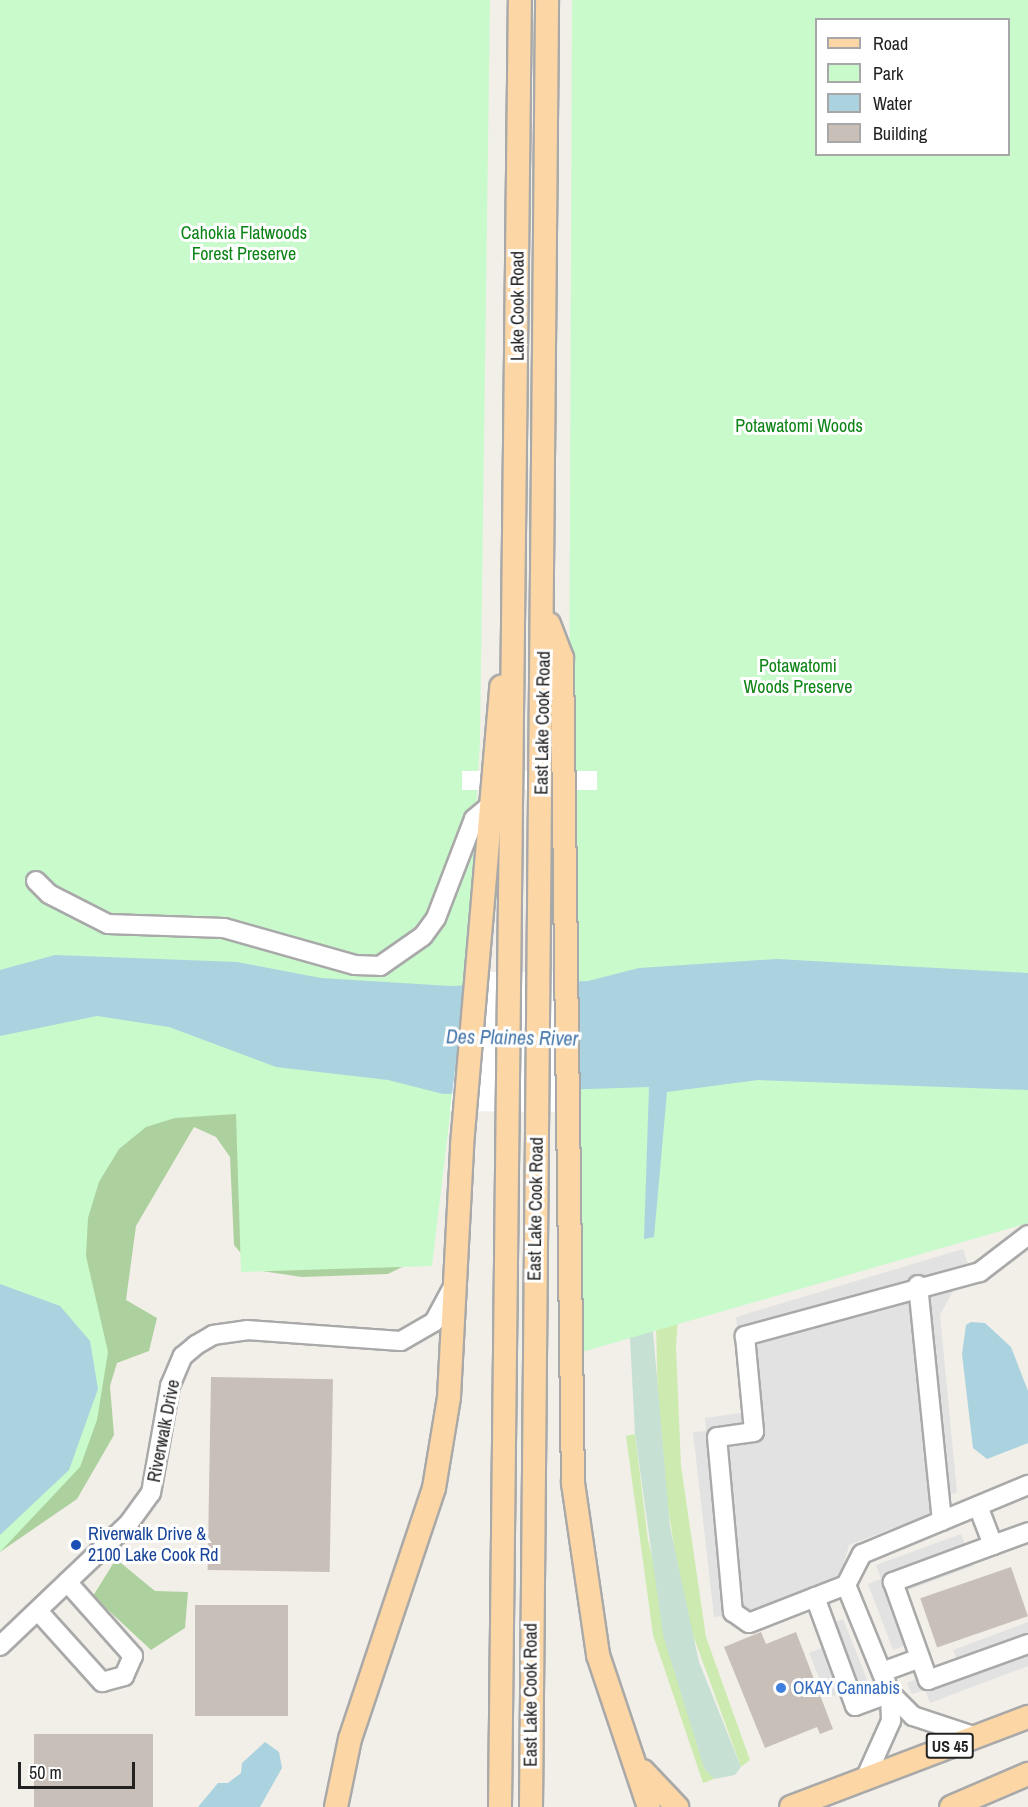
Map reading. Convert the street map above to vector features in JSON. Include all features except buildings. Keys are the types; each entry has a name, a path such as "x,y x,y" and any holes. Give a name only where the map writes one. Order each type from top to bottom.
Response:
{"main road":[{"name":"Lake Cook Road","path":"517,613 520,0"},
{"name":"Lake Cook Road","path":"544,611 547,0"},
{"path":"544,611 562,658 566,1112 573,1483 598,1655 649,1807"},
{"name":"East Lake Cook Road","path":"531,1807 544,611"},
{"path":"336,1807 350,1739 434,1488 449,1398 466,1111 504,645 517,613"},
{"name":"East Lake Cook Road","path":"500,1807 506,1111 517,613"},
{"name":"US 45","path":"791,1807 1028,1717"},
{"path":"326,1807 340,1746 350,1739"},
{"path":"631,1754 676,1807"},
{"path":"956,1806 1028,1774"}],"street":[{"path":"36,880 49,894 108,924 224,928 355,965 380,966 423,936 436,918 474,819 492,804"},
{"path":"1028,1235 980,1272 918,1286 745,1336 754,1432 717,1437 733,1612 748,1623 846,1585 862,1554 1028,1485"},
{"name":"Riverwalk Drive","path":"0,1646 129,1523 152,1492 170,1386 183,1356 213,1335 281,1330 401,1341 434,1322 456,1282"},
{"path":"918,1286 942,1521"},
{"path":"978,1506 993,1545"},
{"path":"1028,1532 892,1582 928,1680 1028,1644"},
{"path":"38,1611 102,1682 124,1676 133,1656 67,1582"},
{"path":"846,1585 890,1693 891,1721 865,1779"},
{"path":"815,1597 855,1706 890,1693"},
{"path":"882,1672 920,1658"},
{"path":"890,1693 913,1716 976,1737"}],"green space":[{"name":"Cahokia Flatwoods Forest Preserve","path":"0,0 490,0 480,740 467,972 432,1266 241,1272 236,1114 175,1118 146,1127 119,1149 99,1182 88,1218 86,1256 108,1352 97,1420 80,1467 0,1552"},
{"name":"Potawatomi Woods Preserve","path":"572,0 1028,0 1028,1223 575,1354 569,765"},
{"path":"169,1027 408,1264 388,1274 302,1277 255,1270 234,1245 230,1157 216,1137 194,1127 136,1226 126,1300 157,1318 149,1351 117,1363 110,1386 114,1435 77,1499 0,1552 4,1288"},
{"path":"685,1206 676,1347 681,1466 706,1637 750,1760 741,1767 685,1613 659,1453 654,1237"},
{"path":"654,1237 653,1332 670,1527 699,1662 741,1767 735,1775 714,1779 704,1768 663,1635 635,1434 630,1338 643,1239"},
{"path":"635,1434 648,1540 704,1768 714,1779 703,1783 653,1635 626,1436"},
{"path":"116,1559 155,1591 188,1592 185,1628 151,1650 93,1596"}],"shaded area":[{"path":"963,1249 968,1264 940,1315 957,1493 946,1495 930,1514 849,1545 840,1579 748,1614 714,1617 693,1432 706,1431 705,1418 746,1412 736,1317"},
{"path":"961,1534 973,1566 903,1592 920,1640 893,1650 868,1584 881,1579 876,1565"},
{"path":"843,1619 868,1682 827,1698 809,1653 822,1648 833,1623"},
{"path":"1028,1622 1028,1666 930,1703 925,1690 912,1694 907,1683 958,1663 953,1650"}],"water":[{"name":"Des Plaines River","path":"55,955 237,962 321,978 450,986 588,981 639,968 777,959 1028,973 1028,1090 758,1080 667,1092 654,1237 644,1239 649,1087 443,1094 388,1080 276,1067 169,1027 97,1016 0,1036 0,970"},
{"path":"0,1284 60,1306 90,1341 98,1389 69,1470 0,1535"},
{"path":"971,1322 985,1323 1011,1347 1028,1391 1028,1443 987,1459 973,1448 962,1354 966,1325"},
{"path":"265,1742 279,1752 282,1768 260,1807 198,1807 218,1783 228,1783 241,1773 242,1763"}],"pier":[{"path":"462,771 597,771 597,790 462,790"},
{"path":"467,972 576,972 576,1112 450,1111"}],"place":[{"name":"Riverwalk Drive & 2100 Lake Cook Rd","path":"76,1545"},
{"name":"OKAY Cannabis","path":"781,1688"}],"park label":[{"name":"Potawatomi Woods","path":"799,426"}]}
